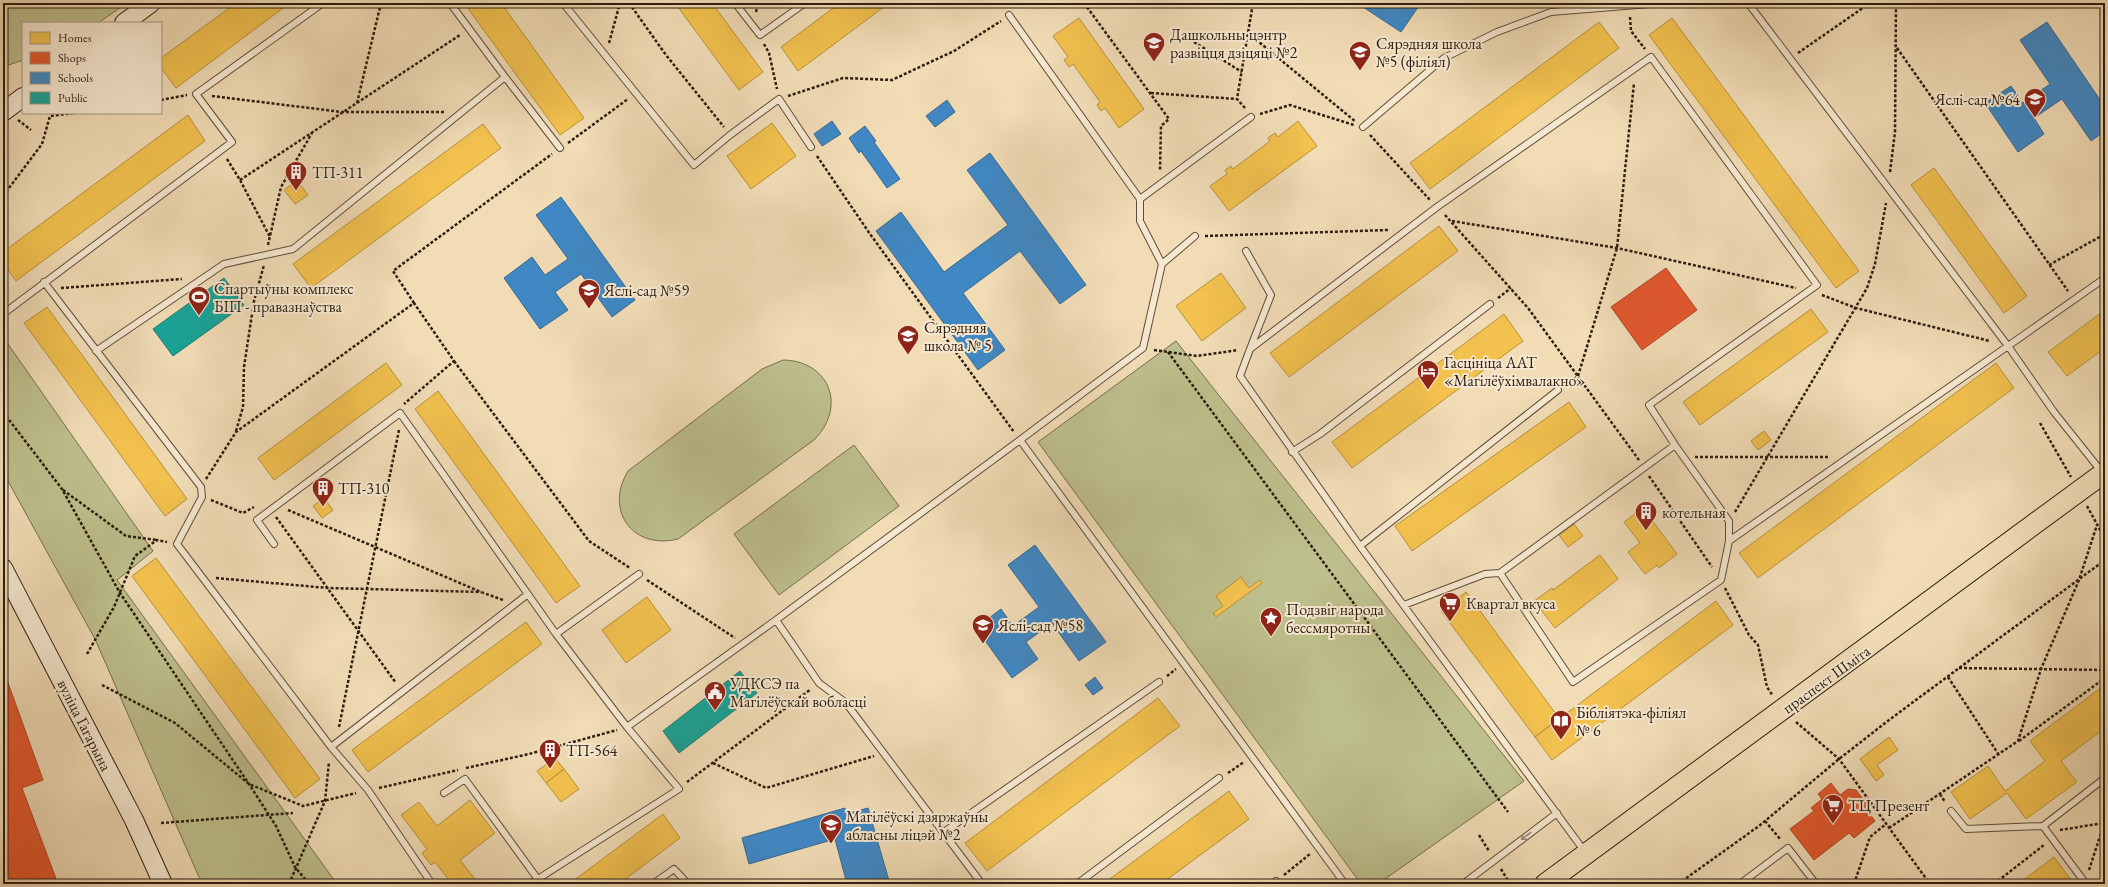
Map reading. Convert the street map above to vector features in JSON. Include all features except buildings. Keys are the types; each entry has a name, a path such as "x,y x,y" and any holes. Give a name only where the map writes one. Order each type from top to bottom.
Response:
{"main road":[{"path":"125,22 151,3"},
{"path":"10,115 22,98"},
{"name":"праспект Шміта","path":"1545,884 1783,711 2104,474"},
{"name":"вуліца Гагарына","path":"3,568 134,820 163,884"}],"lane":[{"path":"4,311 232,142 196,94 323,3"},
{"path":"450,3 560,148"},
{"path":"563,3 694,166 730,135 779,99 811,147"},
{"path":"735,3 760,36 804,3"},
{"path":"1363,127 1444,58 1497,32 1551,12 1629,7 1662,3"},
{"path":"1748,3 2008,346 2054,412 2104,474"},
{"path":"1009,16 1140,199 1140,221 1162,264"},
{"path":"1250,349 1437,207 1651,57 1817,285 1649,405 1683,457 1729,521 1730,541 1721,580 1574,682 1500,573"},
{"path":"96,351 224,264 293,249 505,77"},
{"path":"1140,199 1251,116"},
{"path":"627,727 776,620 1143,348 1162,264 1195,236"},
{"path":"1246,251 1271,295 1240,376 1292,452 1360,546 1586,853"},
{"path":"1730,541 2105,278"},
{"path":"44,282 200,488 202,497 177,544 331,747 368,790 432,884"},
{"path":"1292,452 1320,434 1490,304"},
{"path":"1360,546 1558,390"},
{"path":"274,544 257,520 400,413 556,634 627,727 679,789 537,878 530,884"},
{"path":"1020,440 1345,884"},
{"path":"1404,606 1485,574 1500,573 1675,445"},
{"path":"556,634 639,574"},
{"path":"331,747 528,594"},
{"path":"776,620 819,683 846,703 982,884"},
{"path":"944,832 1159,682"},
{"path":"1077,884 1219,778"},
{"path":"1951,811 1966,829 2043,826 2105,778"},
{"path":"444,793 465,779 537,878"},
{"path":"1463,884 1557,813"},
{"path":"2043,826 2085,883"},
{"path":"1740,884 1788,848 1816,884"},
{"path":"653,884 674,869 688,884"}],"path":[{"path":"357,103 381,3"},
{"path":"605,56 620,3"},
{"path":"630,3 666,55 730,135"},
{"path":"1084,3 1169,119 1161,126 1160,184"},
{"path":"1237,99 1252,3"},
{"path":"1790,59 1870,3"},
{"path":"1729,521 1856,308 1867,288 1875,264 1896,132 1896,3"},
{"path":"1629,7 1631,31 1651,57"},
{"path":"760,36 769,53 779,99 843,78 892,80 954,51 1009,16"},
{"path":"240,180 469,29"},
{"path":"1248,33 1363,127 1437,207 1452,221 1528,308 1644,468 1721,580 1749,635 1758,645 1767,687 1783,711 1839,759 1930,884"},
{"path":"1194,42 1242,72"},
{"path":"1896,47 2074,300"},
{"path":"1578,376 1617,248 1635,68"},
{"path":"1151,93 1237,99 1251,116 1290,105 1363,127"},
{"path":"162,100 196,94 342,112 460,112"},
{"path":"635,94 393,271 454,361 589,541 744,643"},
{"path":"3,196 42,144 50,116 66,114"},
{"path":"10,115 31,130"},
{"path":"200,488 236,432 243,407 244,367 254,301 281,187 312,133"},
{"path":"811,147 870,234 1020,440"},
{"path":"221,151 240,180 270,237"},
{"path":"1452,221 1617,248 1809,290 1856,308 2008,346"},
{"path":"1195,236 1408,229"},
{"path":"2049,265 2105,234"},
{"path":"48,288 205,277"},
{"path":"1490,304 1511,288"},
{"path":"236,432 414,303"},
{"path":"1250,349 1198,356 1168,352 1508,812"},
{"path":"289,884 295,867 325,801 331,747 340,725 399,433 400,413 406,404 454,361"},
{"path":"400,406 406,404"},
{"path":"3,412 62,489 120,593 270,816 295,867 309,884"},
{"path":"1683,457 1850,457"},
{"path":"62,489 126,536 177,544"},
{"path":"202,497 243,513 260,504"},
{"path":"278,505 480,592 515,603"},
{"path":"271,510 359,629 402,692"},
{"path":"2018,741 2041,669 2079,580 2098,525"},
{"path":"86,654 114,607 135,556 158,540"},
{"path":"1678,884 1765,821 1839,759 1948,676 2105,560"},
{"path":"202,577 328,588 480,592"},
{"path":"1159,682 1184,664"},
{"path":"1959,668 2105,670"},
{"path":"1948,676 1999,755"},
{"path":"1889,828 1999,755 2105,678"},
{"path":"679,789 819,683"},
{"path":"102,685 175,723 249,784 303,806"},
{"path":"713,763 766,788 884,753"},
{"path":"1219,778 1252,757"},
{"path":"161,823 293,814"},
{"path":"1765,821 1788,848"},
{"path":"2048,832 2105,822 2085,883"},
{"path":"1854,884 1870,837 1886,824"},
{"path":"1994,884 2052,839"},
{"path":"1274,883 1318,848"}],"green space":[{"path":"3,3 127,3 99,22 22,22 22,60 3,67"},
{"path":"3,337 153,551 117,580 337,884 202,884 95,639 3,472"},
{"path":"1176,341 1524,781 1378,884 1361,884 1038,442"},
{"path":"783,360 799,362 812,368 822,377 828,388 831,400 830,414 824,427 814,440 678,539 662,541 648,539 636,533 627,524 621,513 619,500 621,486 628,471 762,369"},
{"path":"854,445 899,506 779,595 734,534"}],"place":[{"name":"Дашкольны цэнтр развіцця дзіцяці №2","path":"1154,62"},
{"name":"Сярэдняя школа №5 (філіял)","path":"1360,72"},
{"name":"Яслі-сад №64","path":"2035,118"},
{"name":"ТП-311","path":"296,192"},
{"name":"Яслі-сад №59","path":"589,310"},
{"name":"Спартыўны комплекс БІП - правазнаўства","path":"199,316"},
{"name":"Сярэдняя школа № 5","path":"908,356"},
{"name":"Гасцініца ААТ «Магілёўхімвалакно»","path":"1428,390"},
{"name":"ТП-310","path":"323,508"},
{"name":"котельная","path":"1646,532"},
{"name":"Квартал вкуса","path":"1450,622"},
{"name":"Подзвіг народа бессмяротны","path":"1271,638"},
{"name":"Яслі-сад №58","path":"983,644"},
{"name":"УДКСЭ па Магілёўскай вобласці","path":"715,712"},
{"name":"Бібліятэка-філіял № 6","path":"1561,740"},
{"name":"ТП-564","path":"550,770"},
{"name":"ТЦ Презент","path":"1833,824"},
{"name":"Магілёўскі дзяржаўны абласны ліцэй №2","path":"831,844"}]}
